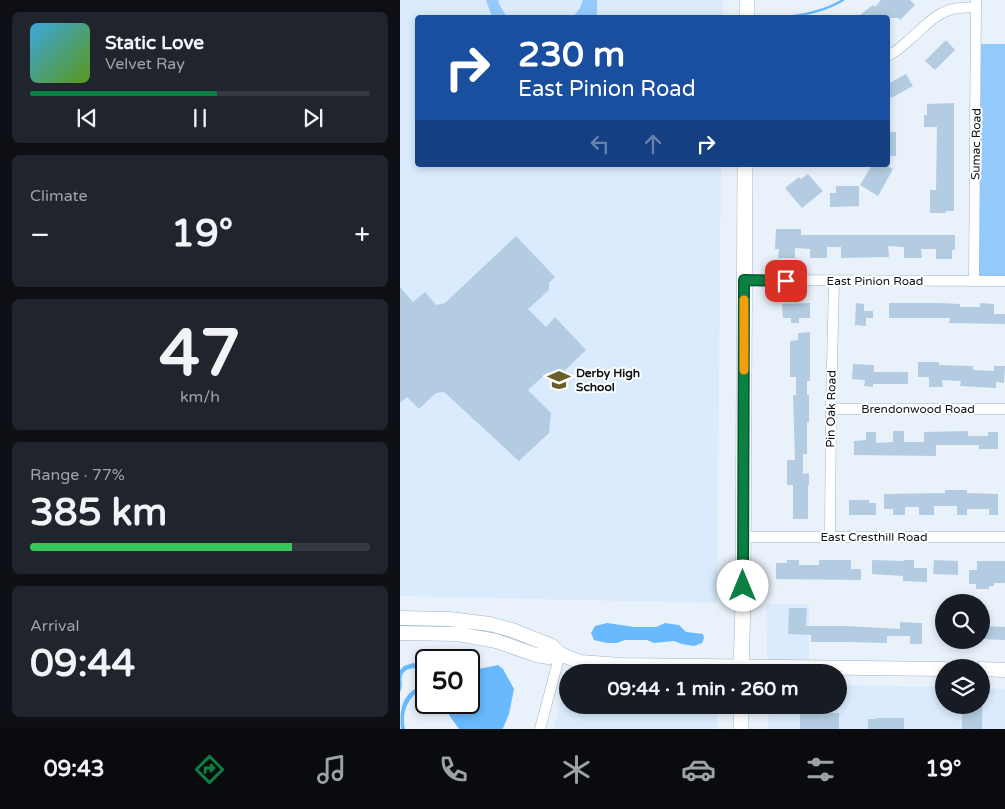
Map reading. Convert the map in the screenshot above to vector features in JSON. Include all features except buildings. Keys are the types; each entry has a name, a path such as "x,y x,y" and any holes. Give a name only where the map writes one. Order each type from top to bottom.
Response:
{"main road":[{"path":"747,0 747,15"},
{"path":"741,664 745,167"},
{"path":"741,714 741,729"}],"street":[{"path":"890,54 939,14 951,9 976,4"},
{"name":"Sumac Road","path":"974,281 976,4"},
{"name":"East Pinion Road","path":"744,280 1005,281"},
{"name":"Pin Oak Road","path":"830,537 834,281"},
{"name":"Brendonwood Road","path":"831,409 1005,409"},
{"name":"East Cresthill Road","path":"743,537 1005,537"},
{"path":"400,618 449,619 490,624 512,630 552,646 560,654 580,662 592,664"},
{"path":"400,633 458,634 496,641 536,655 549,657 560,654"},
{"path":"540,729 560,654"},
{"path":"847,669 935,669"},
{"path":"990,669 1005,670"}],"shaded area":[{"name":"Derby High School","path":"400,0 723,0 723,15 415,15 415,167 721,167 717,603 400,596"},
{"path":"486,0 498,0 506,15 491,15"},
{"path":"583,0 597,0 597,15 575,15"},
{"path":"976,44 1005,44 1005,281 974,281"},
{"path":"766,604 809,604 809,661 775,661 767,658"},
{"path":"607,623 634,627 656,627 665,623 679,625 686,632 703,634 704,638 702,643 694,646 674,641 654,643 647,640 625,640 617,643 607,643 594,640 591,633 595,626"},
{"path":"413,663 415,664 415,669 407,670 403,674 400,692 400,670 404,666"},
{"path":"498,665 503,669 514,689 509,714 502,729 459,729 449,715 480,714 480,669"},
{"path":"847,685 935,687 935,714 990,714 990,688 1005,689 1005,729 768,729 769,714 847,714"},
{"path":"415,689 415,694 408,702 404,715 405,729 401,729 401,714 407,696"},
{"path":"559,710 559,714 717,714 717,729 554,729"}],"waterway":[{"path":"801,15 828,8 843,0"}],"slow traffic":[{"path":"744,300 744,370"}],"place":[{"name":"Derby High School","path":"559,380"}],"route":[{"path":"743,586 744,280 786,281"}]}
